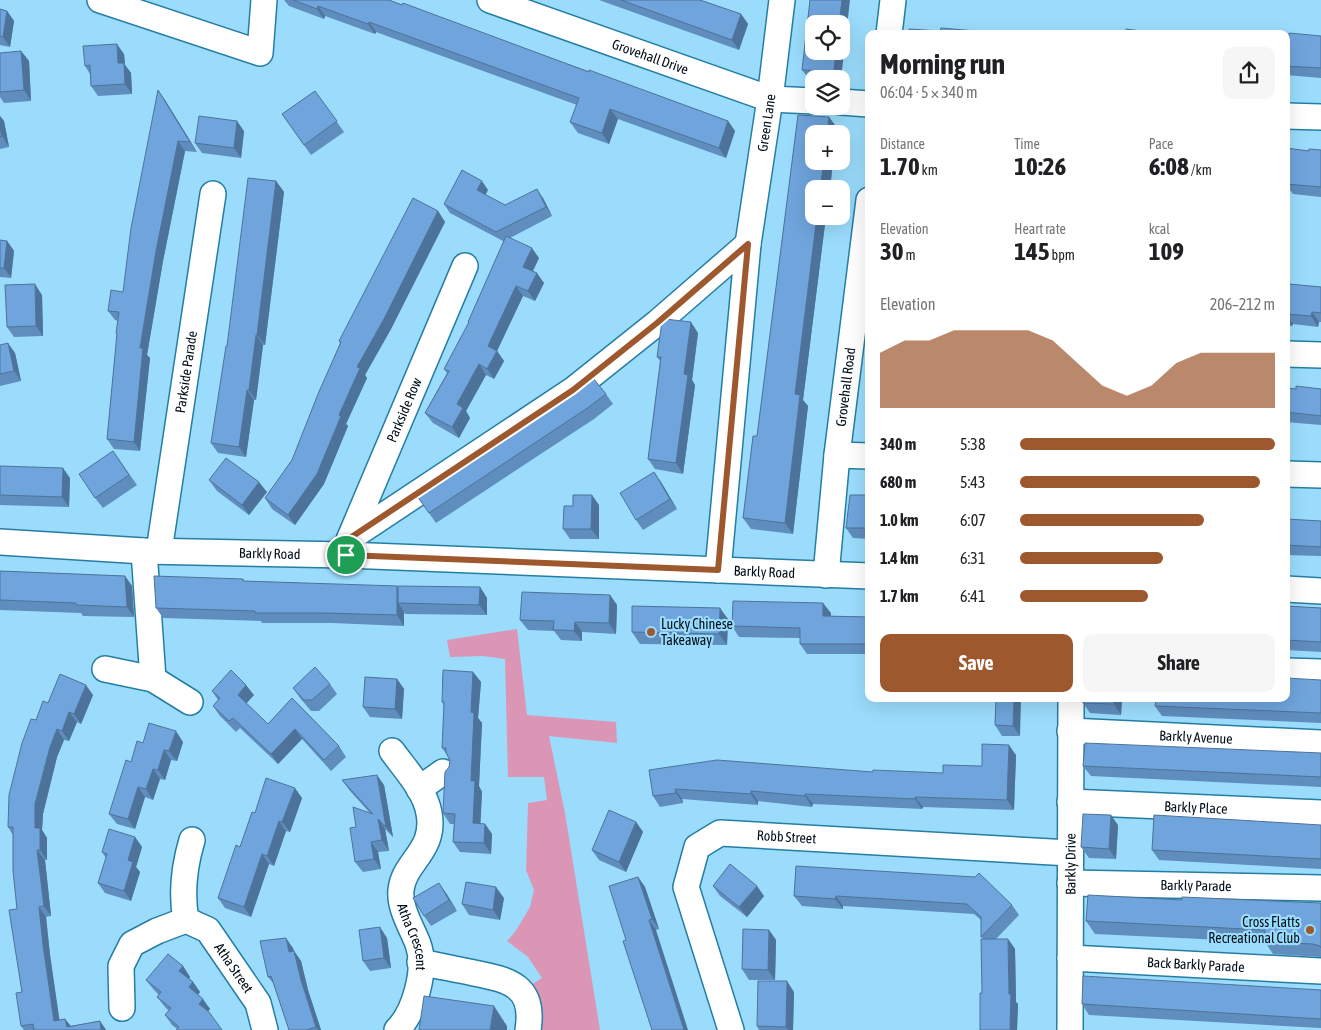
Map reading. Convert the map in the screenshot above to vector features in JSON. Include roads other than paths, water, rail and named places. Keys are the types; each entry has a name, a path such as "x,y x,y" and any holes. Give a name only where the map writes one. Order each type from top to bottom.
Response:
{"street":[{"path":"100,0 260,53 264,0"},
{"name":"Grovehall Drive","path":"490,0 770,99 805,101"},
{"name":"Green Lane","path":"718,570 748,244 770,99 782,0"},
{"path":"889,30 892,0"},
{"path":"850,103 865,104"},
{"path":"1290,116 1321,117"},
{"name":"Parkside Parade","path":"153,679 152,551 213,194"},
{"path":"348,546 573,390 657,323 748,244"},
{"name":"Grovehall Road","path":"826,574 837,454 860,334 865,260"},
{"name":"Parkside Row","path":"348,546 464,266"},
{"path":"1290,354 1321,355"},
{"path":"837,454 865,456"},
{"path":"1290,474 1321,475"},
{"name":"Barkly Road","path":"0,542 152,551 348,546 718,570 865,576"},
{"path":"1290,589 1321,591"},
{"path":"105,669 153,679 190,702"},
{"path":"1290,671 1321,672"},
{"name":"Barkly Drive","path":"1070,1030 1071,702"},
{"name":"Barkly Avenue","path":"1070,731 1321,743"},
{"name":"Atha Crescent","path":"392,751 423,795 429,813 430,831 424,849 405,876 401,890 402,905 419,947 421,975 414,1002 397,1030"},
{"path":"419,789 443,772"},
{"name":"Barkly Place","path":"1070,802 1321,813"},
{"name":"Robb Street","path":"731,1030 686,888 697,847 720,833 1070,853"},
{"path":"122,1008 121,966 132,944 157,931 186,920 183,879 192,840"},
{"name":"Barkly Parade","path":"1070,883 1321,888"},
{"name":"Atha Street","path":"186,920 208,930 258,1003 265,1030"},
{"name":"Back Barkly Parade","path":"1070,958 1321,971"},
{"path":"420,962 511,982 521,991 528,1002 530,1016 528,1030"}],"place":[{"name":"Lucky Chinese Takeaway","path":"651,632"},
{"name":"Cross Flatts Recreational Club","path":"1310,930"}]}
